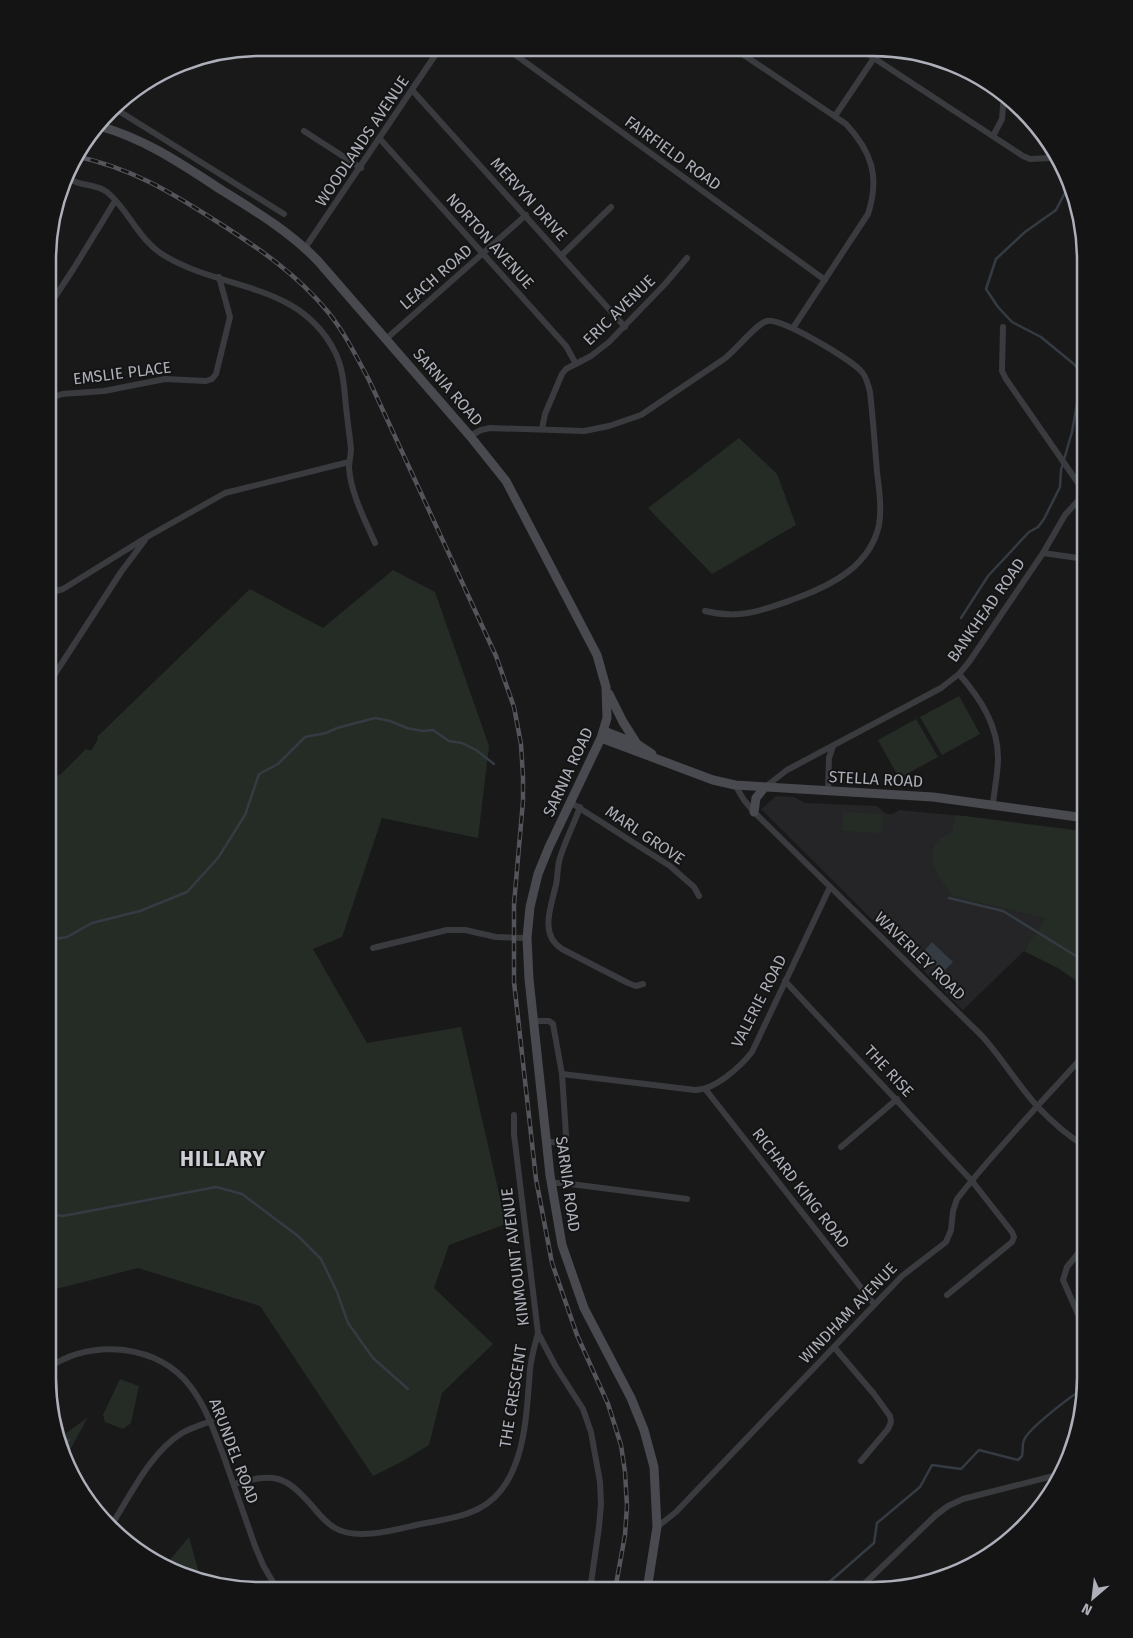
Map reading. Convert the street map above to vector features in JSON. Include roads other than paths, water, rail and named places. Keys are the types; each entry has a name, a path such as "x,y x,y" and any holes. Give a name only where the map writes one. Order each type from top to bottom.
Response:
{"main road":[{"name":"SARNIA ROAD","path":"105,128 139,139 162,152 271,221 306,248 470,436 506,481 597,655 606,687 608,710 602,734 538,874 530,907 527,938 528,979 551,1183 562,1245 573,1279 593,1327 627,1391 644,1430 654,1467 657,1526 648,1582"},
{"path":"606,687 623,722 637,744"},
{"name":"STELLA ROAD","path":"602,734 668,763 714,780 735,785 933,797 1077,817"},
{"name":"STELLA ROAD","path":"602,734 637,744 668,763"},
{"path":"754,812 756,798 764,788"}],"street":[{"name":"WOODLANDS AVENUE","path":"306,248 435,56"},
{"name":"FAIRFIELD ROAD","path":"517,56 825,280"},
{"path":"745,56 846,124 857,136 868,154 873,169 874,185 868,214 793,328"},
{"path":"871,56 1023,156 1049,158"},
{"path":"835,116 874,58"},
{"name":"MERVYN DRIVE","path":"412,90 625,327"},
{"path":"993,136 1002,119 1003,104"},
{"path":"120,112 284,214"},
{"path":"304,131 360,168"},
{"name":"NORTON AVENUE","path":"380,140 566,346 576,364"},
{"path":"73,181 103,190 115,201 140,235 157,251 174,261 258,290 295,307 308,317 326,337 335,352 344,379 351,447 349,462 351,475 358,500 375,543"},
{"path":"237,200 243,188"},
{"path":"56,295 115,201"},
{"path":"562,255 611,208"},
{"name":"LEACH ROAD","path":"386,339 526,215"},
{"name":"ERIC AVENUE","path":"542,429 545,414 558,382 566,369 592,356 625,327 687,258"},
{"name":"EMSLIE PLACE","path":"56,396 104,391 165,379 206,381 212,379 216,374 230,322 229,312 218,277"},
{"path":"470,436 490,428 584,431 641,415 735,351 760,324 766,321 774,320 793,328 853,364 868,381 870,392 880,500 879,525 873,542 853,569 830,584 769,608 742,615 729,616 705,611"},
{"path":"1004,327 1002,371 1077,482"},
{"path":"56,591 63,589 218,496 233,490 349,462"},
{"name":"BANKHEAD ROAD","path":"764,788 787,770 941,688 959,674 984,642 1066,515 1077,502"},
{"path":"56,671 121,572 147,537"},
{"path":"1043,553 1077,558"},
{"path":"959,674 981,702 994,732 998,757 992,805"},
{"path":"828,791 829,758 833,746"},
{"name":"WAVERLEY ROAD","path":"735,785 754,812 993,1047 1037,1106 1077,1141"},
{"name":"MARL GROVE","path":"570,802 670,866 689,882 699,896"},
{"path":"580,808 559,860 558,876 548,914 550,935 553,942 562,949 628,983 636,986 642,984"},
{"name":"VALERIE ROAD","path":"706,1090 739,1066 752,1052 830,887"},
{"path":"373,948 447,930 465,930 496,937 527,938"},
{"name":"THE RISE","path":"785,981 972,1181 1012,1232 1014,1237 1012,1242 947,1295"},
{"path":"533,1020 548,1020 553,1024 562,1074 566,1135 562,1142 546,1142"},
{"name":"WINDHAM AVENUE","path":"657,1526 676,1512 902,1276 946,1242 951,1230 954,1205 972,1181 1077,1063"},
{"path":"562,1074 706,1090"},
{"name":"RICHARD KING ROAD","path":"706,1090 874,1304"},
{"path":"841,1147 897,1100"},
{"name":"KINMOUNT AVENUE","path":"514,1115 514,1134 538,1333 556,1368 583,1409 591,1432 600,1482 601,1504 591,1582"},
{"path":"551,1183 687,1199"},
{"path":"1077,1254 1067,1266 1062,1280 1077,1313"},
{"name":"THE CRESCENT","path":"234,1484 261,1477 272,1477 284,1481 292,1486 334,1527 356,1534 414,1526 459,1516 478,1509 492,1500 501,1491 520,1452 530,1389 531,1358 538,1333"},
{"path":"834,1347 890,1416 891,1422 888,1429 861,1461"},
{"name":"ARUNDEL ROAD","path":"56,1363 65,1358 98,1350 126,1351 148,1356 163,1363 187,1382 202,1403 211,1421 255,1546 273,1582"},
{"path":"114,1520 160,1452 182,1433 211,1421"},
{"path":"866,1582 936,1515 948,1506 963,1499 1051,1477"}],"waterway":[{"path":"1065,193 1056,210 1025,232 996,259 986,289 998,307 1012,322 1041,337 1077,368"},
{"path":"961,618 988,576 1029,532 1038,527 1044,519 1060,487 1061,470 1072,432 1077,403"},
{"path":"56,939 67,937 92,923 140,911 187,892 218,858 245,815 259,774 278,764 305,737 326,733 337,728 375,718 390,721 407,728 423,731 433,730 449,741 462,743 476,750 494,764"},
{"path":"949,898 1003,911 1077,956"},
{"path":"56,1215 63,1216 216,1187 242,1194 298,1236 321,1259 337,1292 348,1323 373,1358 408,1389"},
{"path":"829,1582 874,1543 877,1523 920,1487 932,1465 961,1469 979,1450 1018,1460 1022,1456 1024,1440 1034,1428 1061,1404 1076,1394"}],"railway":[{"path":"84,158 132,174 165,190 199,210 290,273 328,312 345,336 369,380 496,656 514,707 521,744 523,801 514,904 514,982 536,1179 552,1263 577,1335 608,1404 621,1445 627,1506 625,1535 616,1582"}],"district":[{"name":"HILLARY","path":"223,1159"}]}
